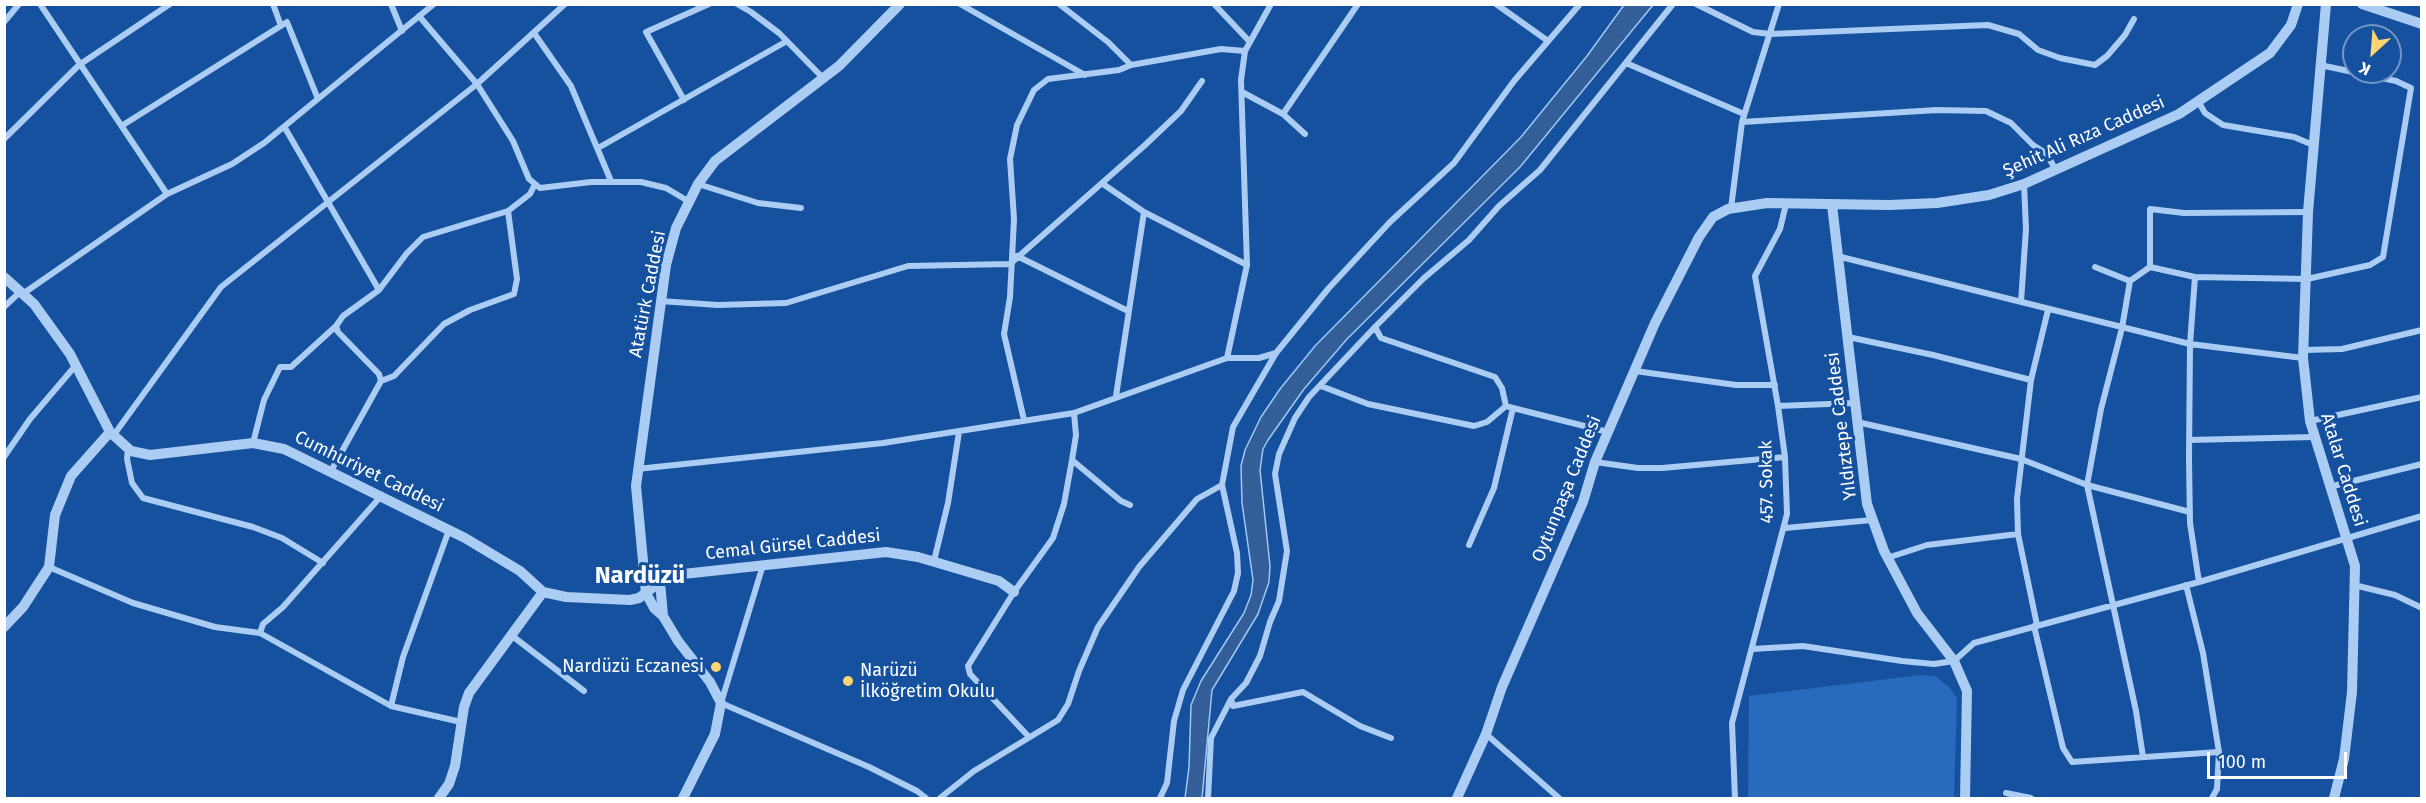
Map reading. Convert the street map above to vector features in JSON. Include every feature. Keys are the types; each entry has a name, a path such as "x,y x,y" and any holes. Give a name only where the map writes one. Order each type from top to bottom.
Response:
{"street":[{"path":"4,22 19,4"},
{"path":"40,4 167,194"},
{"path":"4,139 79,64 170,4"},
{"path":"273,4 281,26"},
{"path":"391,4 402,31"},
{"path":"4,307 167,194 232,164 285,128 434,4"},
{"path":"4,627 23,607 49,567 55,514 60,497 80,463 112,434 221,287 477,84 565,4"},
{"path":"684,100 646,32 709,4"},
{"path":"737,4 751,12 787,41 824,79"},
{"path":"960,4 1086,75"},
{"path":"1059,4 1108,42 1131,65"},
{"path":"1214,4 1250,42"},
{"path":"1227,358 1247,265 1242,92 1245,51 1271,4"},
{"path":"1282,114 1358,4"},
{"path":"1496,4 1548,41"},
{"path":"1160,798 1167,783 1174,721 1183,690 1234,591 1238,573 1235,543 1222,485 1233,427 1276,353 1328,289 1390,222 1454,163 1514,81 1580,4"},
{"path":"1208,798 1211,738 1231,699 1246,683 1260,656 1281,590 1287,551 1275,474 1279,454 1295,418 1374,327 1469,240 1498,206 1540,170 1673,4"},
{"path":"1696,4 1753,32 1770,34 1988,24 2019,34 2038,50 2060,58 2095,65 2107,56 2134,19"},
{"path":"1731,208 1742,122 1779,4"},
{"name":"Şehit Ali Rıza Caddesi","path":"1731,208 1786,204 1937,203 1989,195 2024,184 2179,114 2270,53 2291,25 2298,4"},
{"name":"Atalar Caddesi","path":"2326,4 2308,212 2303,354 2310,422 2355,566 2352,693 2344,759 2334,798"},
{"path":"2364,5 2421,24"},
{"name":"Atatürk Caddesi","path":"646,593 636,486 637,469 660,301 671,242 688,201 710,166 734,144 824,79 864,44 894,7"},
{"path":"419,16 477,84 513,141 529,179 536,184 547,189 611,182 641,182 658,186 688,201"},
{"path":"123,125 287,22 318,99"},
{"path":"534,33 571,86 611,182"},
{"path":"598,148 787,41"},
{"path":"1024,420 1004,334 1010,297 1014,219 1010,159 1017,125 1034,90 1048,79 1119,70 1131,65 1221,49 1245,51"},
{"path":"1626,63 1744,114"},
{"path":"2143,757 2136,711 2087,485 2101,409 2122,328 2130,281 2150,267 2195,277 2307,279 2370,265 2383,257 2411,88 2396,81 2320,65"},
{"path":"660,301 718,305 786,303 908,266 1010,264 1103,184 1181,111 1202,81"},
{"path":"1242,92 1282,114 1305,134"},
{"path":"2198,101 2205,113 2223,125 2294,138 2313,145"},
{"path":"1742,122 1937,110 1986,111 2011,123 2032,145 2047,154 2055,170"},
{"path":"285,128 379,290"},
{"path":"253,443 264,400 280,367 291,366 336,326 343,316 379,290 407,253 423,237 452,226 508,211 530,194 536,184"},
{"path":"698,184 758,203 801,208"},
{"path":"1103,184 1144,212 1247,265"},
{"path":"2021,302 2026,229 2024,184"},
{"name":"457. Sokak","path":"1735,798 1732,723 1787,514 1785,457 1775,385 1755,276 1779,229 1786,204"},
{"name":"Yıldıztepe Caddesi","path":"1832,205 1867,504 1887,558 1917,613 1954,661 1966,691 1965,798"},
{"name":"Oytunpaşa Caddesi","path":"1457,798 1486,734 1502,687 1583,502 1595,462 1655,323 1699,237 1713,217 1731,208"},
{"path":"2150,267 2150,209 2184,213 2308,212"},
{"path":"331,471 381,381 394,376 444,324 470,310 514,294 517,279 508,211"},
{"path":"1116,396 1144,212"},
{"path":"1017,256 1128,311"},
{"path":"1837,256 2190,344 2303,354 2342,349 2421,330"},
{"path":"2095,267 2130,281"},
{"path":"4,277 34,304 75,365 112,434 128,449 132,483 143,498 261,529 296,546 323,563"},
{"path":"2195,277 2190,344 2189,440 2190,512 2199,582"},
{"path":"2048,310 2031,380 2017,500 2018,534 2063,748 2072,762 2219,752"},
{"path":"336,326 342,338 379,374 381,381"},
{"path":"1374,327 1381,338 1495,377 1502,388 1510,407 1494,488 1469,545"},
{"path":"1848,337 1933,355 2031,380"},
{"path":"637,469 960,432 1074,413 1116,396 1172,380 1227,358 1259,358 1276,353"},
{"path":"4,457 30,419 75,365"},
{"path":"1635,371 1736,386 1775,385"},
{"path":"1321,386 1368,404 1474,426 1487,422 1510,407 1608,432"},
{"path":"2310,422 2421,397"},
{"path":"1778,406 1854,403"},
{"path":"1029,737 970,674 968,666 1014,592 1053,538 1064,504 1072,460 1076,435 1074,413"},
{"path":"1856,422 2021,459 2087,485 2190,512"},
{"path":"934,561 948,503 960,432"},
{"path":"2189,440 2314,436"},
{"name":"Cumhuriyet Caddesi","path":"128,449 150,455 253,443 284,449 449,529 520,571 543,592"},
{"path":"1595,462 1638,468 1662,468 1785,457"},
{"path":"1072,460 1121,501 1130,505"},
{"path":"2329,487 2421,464"},
{"path":"940,798 974,771 1058,720 1068,704 1078,671 1098,627 1139,567 1197,499 1222,485"},
{"path":"260,633 263,624 283,607 382,495"},
{"path":"1752,650 1803,646 1934,664 1954,661 1974,644 2199,582 2421,516"},
{"path":"1785,528 1872,520"},
{"path":"391,706 403,657 449,529"},
{"path":"1887,558 1927,545 2018,534"},
{"name":"Cemal Gürsel Caddesi","path":"646,593 674,574 886,552 934,561 999,581 1014,592"},
{"path":"683,798 715,734 721,703 764,563"},
{"path":"49,567 133,603 215,627 260,633 391,706 462,722"},
{"path":"660,582 663,616"},
{"path":"2186,585 2203,653 2219,752 2217,789 2212,798"},
{"path":"2354,585 2395,595 2421,608"},
{"path":"439,798 455,766 469,693 543,592 566,597 630,600 646,593 654,608 663,616 678,641 710,682 721,703 869,767 917,791 926,798"},
{"path":"511,635 584,691"},
{"path":"1231,699 1233,706 1303,692 1360,726 1391,738"},
{"path":"1486,734 1559,798"},
{"path":"2006,793 2031,798"}],"shaded area":[{"path":"1624,5 1653,5 1520,167 1347,339 1304,389 1263,449 1260,470 1270,566 1269,582 1258,614 1212,690 1202,798 1185,798 1189,767 1191,705 1201,681 1244,613 1251,595 1253,580 1242,503 1241,466 1245,450 1261,417 1280,389 1315,346 1521,137 1587,56"},
{"path":"1921,675 1935,676 1949,687 1957,698 1954,798 1748,798 1749,696"}],"place":[{"name":"Nardüzü Eczanesi","path":"716,667"},
{"name":"Narüzü İlköğretim Okulu","path":"848,681"}],"district":[{"name":"Nardüzü","path":"640,576"}]}
